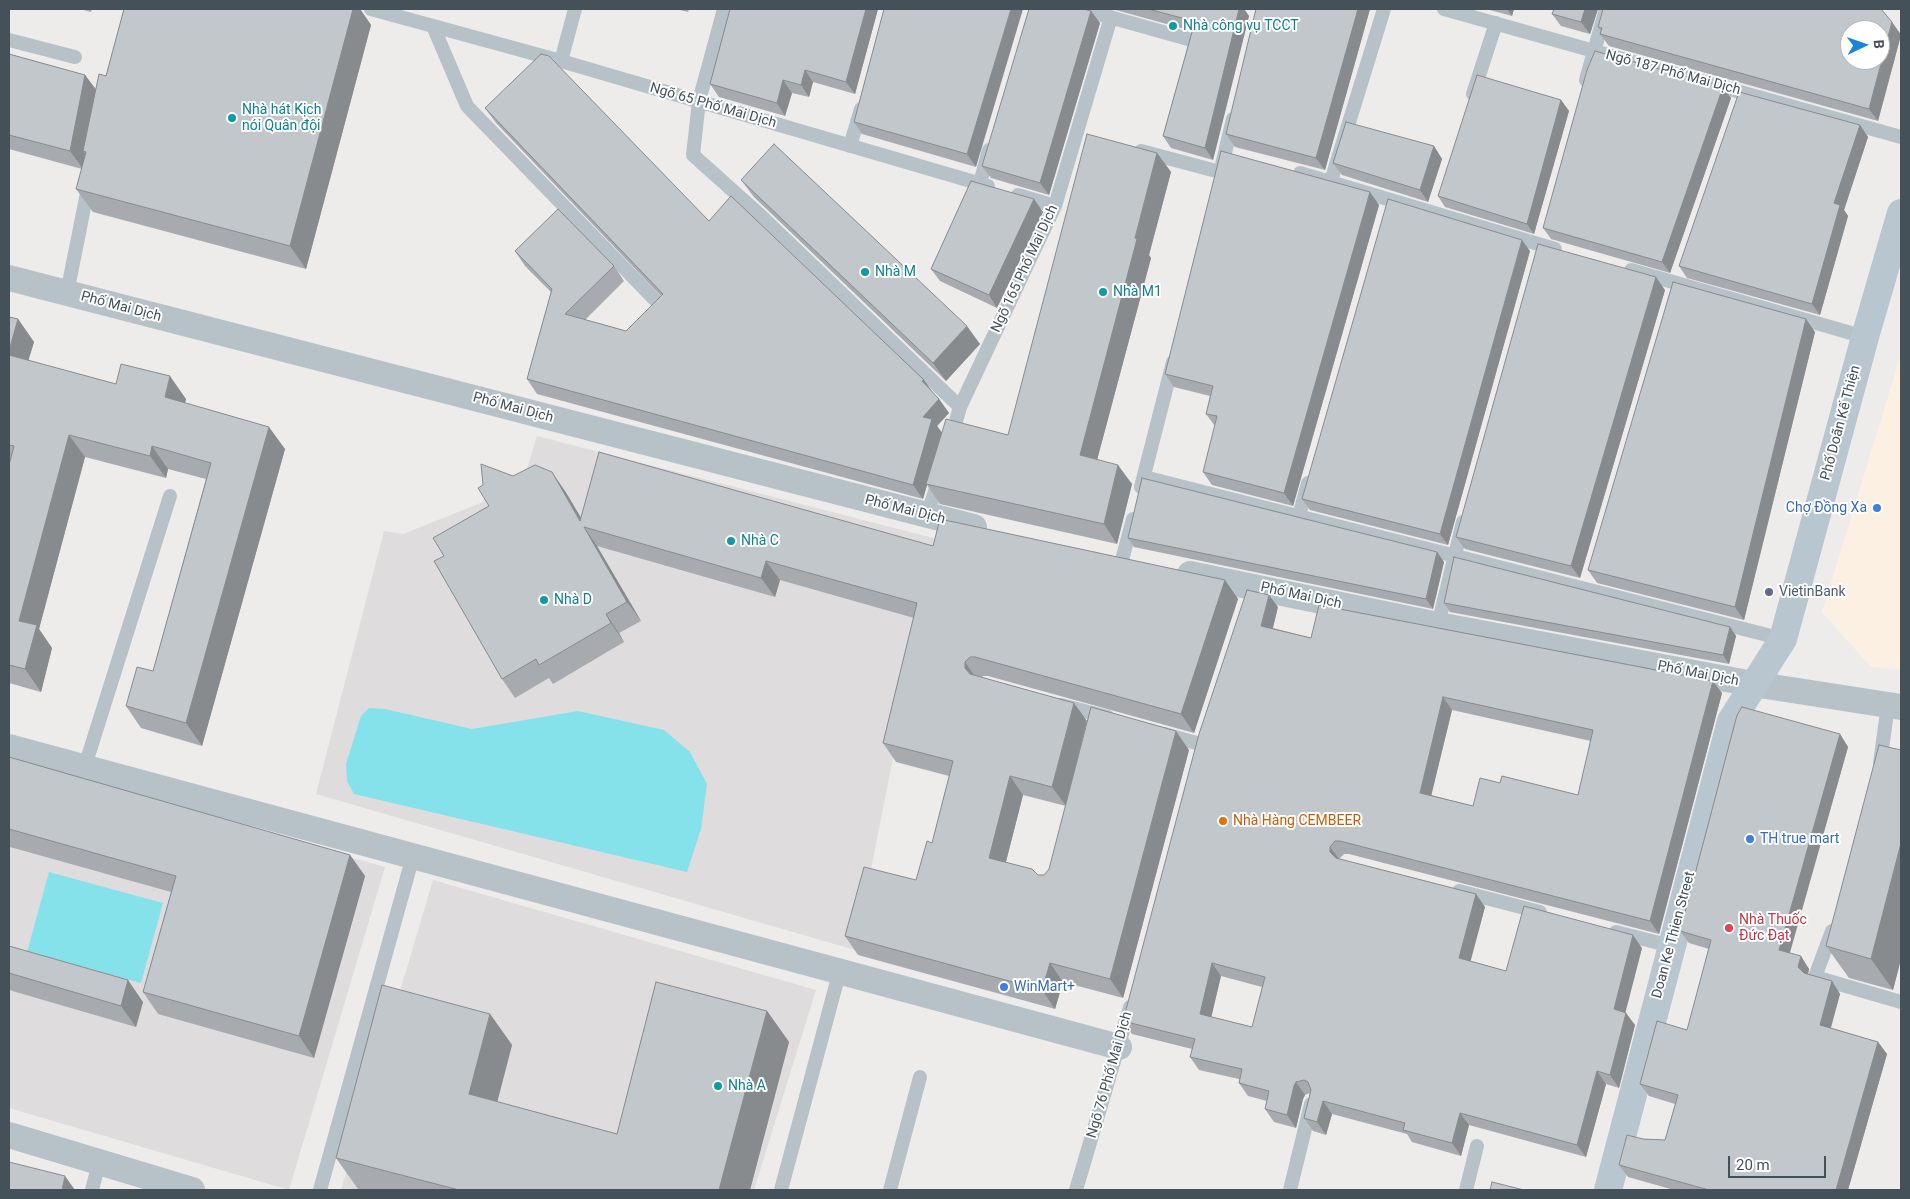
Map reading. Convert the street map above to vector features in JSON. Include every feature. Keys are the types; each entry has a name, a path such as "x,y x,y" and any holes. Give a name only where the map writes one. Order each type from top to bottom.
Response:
{"street":[{"name":"Phố Doãn Kế Thiện","path":"1752,684 1783,639 1865,336 1901,213"},
{"name":"Phố Mai Dịch","path":"9,278 995,532"},
{"name":"Phố Mai Dịch","path":"1112,558 1159,567 1249,595 1438,625 1752,684 1895,706"},
{"name":"Doan Ke Thien Street","path":"1608,1190 1730,721 1752,684"},
{"path":"9,747 1119,1046"},
{"path":"9,1135 192,1190"}],"lane":[{"name":"Ngõ 65 Phố Mai Dịch","path":"371,9 561,61 1055,206"},
{"path":"561,61 575,9"},
{"path":"724,9 699,101 693,155 760,215 960,407"},
{"path":"1081,9 1188,39"},
{"path":"1331,181 1384,9"},
{"name":"Ngõ 187 Phố Mai Dịch","path":"1444,9 1901,137"},
{"path":"1581,97 1606,9"},
{"name":"Ngõ 165 Phố Mai Dịch","path":"928,516 960,407 1055,206 1082,135 1111,17"},
{"path":"1468,108 1496,23"},
{"path":"433,26 467,106 659,304"},
{"path":"9,40 75,57"},
{"path":"850,146 865,91"},
{"path":"1736,110 1742,92"},
{"path":"1125,146 1219,177 1236,105"},
{"path":"980,183 993,137"},
{"path":"1224,153 1242,158"},
{"path":"67,292 92,165"},
{"path":"1286,169 1331,181 1388,204 1435,208 1541,251 1571,254"},
{"path":"1541,251 1547,227"},
{"path":"1618,267 1865,336"},
{"path":"1112,558 1144,477 1177,344"},
{"path":"1299,516 1312,468"},
{"path":"1144,477 1454,556 1588,584 1783,639"},
{"path":"85,766 170,496"},
{"path":"1438,625 1467,509"},
{"path":"1051,702 1096,719 1126,723"},
{"path":"1876,779 1895,706"},
{"path":"1153,731 1200,744"},
{"path":"320,1190 413,856"},
{"path":"1442,887 1557,916"},
{"path":"1835,920 1827,949 1815,977 1901,1002"},
{"path":"1604,928 1671,946"},
{"path":"781,1190 840,970"},
{"name":"Ngõ 76 Phố Mai Dịch","path":"1076,1190 1134,990"},
{"path":"890,1190 920,1077"},
{"path":"1290,1190 1311,1101"},
{"path":"1466,1190 1477,1146"},
{"path":"92,1190 99,1163"}],"shaded area":[{"name":"Chợ Đồng Xa","path":"1901,354 1901,669 1871,667 1822,612"},
{"path":"537,436 941,540 913,657 855,950 316,794 384,531 403,534 483,502 491,472 523,482"},
{"path":"9,765 385,867 289,1190 9,1108"},
{"path":"433,880 816,990 754,1190 341,1190"}],"water":[{"path":"369,708 385,709 472,729 578,711 664,730 690,752 707,784 701,829 687,872 354,794 347,781 346,764 361,716"},
{"path":"49,872 163,903 141,983 27,952"}],"building":[{"name":"Nhà hát Kịch nói Quân đội","path":"124,9 353,9 290,246 76,189 86,152 83,151 99,74 106,76"},
{"path":"730,9 866,9 846,82 805,70 801,85 783,80 777,103 710,84"},
{"path":"884,9 1011,9 967,154 854,122"},
{"path":"1029,9 1084,9 1091,11 1040,183 982,166"},
{"path":"1148,9 1239,9 1205,148 1163,136 1194,25 1182,18"},
{"path":"1256,9 1358,9 1316,158 1226,134"},
{"path":"1554,9 1585,9 1581,22 1552,14"},
{"path":"1603,9 1881,9 1892,22 1890,30 1890,20 1840,20 1840,70 1879,70 1869,109 1600,34 1602,28 1598,27"},
{"path":"1595,51 1723,87 1662,262 1543,228 1587,70"},
{"path":"9,54 85,75 70,151 9,135"},
{"path":"541,54 549,56 709,221 731,196 924,380 922,381 939,399 923,417 932,419 913,485 527,379 552,289 515,251 558,209 614,266 565,314 626,331 663,294 485,108"},
{"path":"1477,75 1561,100 1527,224 1438,196"},
{"path":"1739,92 1860,125 1834,203 1840,205 1812,304 1679,266"},
{"path":"1346,122 1434,146 1420,190 1333,163"},
{"path":"1087,134 1157,153 1135,238 1137,239 1080,455 1118,465 1104,524 926,484 946,419 1008,435"},
{"name":"Nhà M","path":"774,144 967,326 933,363 741,180"},
{"path":"1221,151 1370,192 1284,493 1203,472 1217,416 1206,414 1213,386 1165,374"},
{"path":"971,181 1034,199 989,295 931,269"},
{"path":"1388,199 1522,240 1440,534 1302,499"},
{"path":"1538,244 1656,277 1571,566 1456,537"},
{"path":"1673,282 1806,319 1735,607 1588,570"},
{"path":"9,317 18,319 9,351"},
{"path":"9,355 116,384 121,364 170,376 165,397 269,427 186,723 126,706 137,667 153,671 211,463 152,446 150,456 69,435 19,621 37,625 25,669 9,665 9,465 14,446 9,445"},
{"path":"599,452 933,546 940,519 1225,580 1181,714 975,657 970,657 965,662 965,668 970,674 1074,703 1052,787 1010,776 989,858 1032,869 1038,875 1044,875 1049,869 1091,707 1176,731 1110,979 1050,963 1042,990 845,936 864,867 916,880 927,841 932,843 953,761 883,743 917,603 766,561 761,578 584,527 627,602 606,614 611,623 539,665 536,659 502,679 434,561 444,556 433,538 489,506 478,488 483,485 481,464 513,476 535,465 552,472 580,521"},
{"path":"1142,478 1437,552 1426,599 1128,538"},
{"path":"1454,557 1730,627 1723,655 1444,603"},
{"path":"1247,590 1269,595 1261,626 1311,638 1319,605 1713,681 1650,921 1340,841 1335,841 1330,847 1330,852 1336,858 1476,894 1459,958 1506,971 1524,906 1633,935 1614,1009 1626,1013 1610,1075 1597,1071 1577,1145 1460,1113 1452,1143 1403,1130 1405,1123 1323,1101 1317,1122 1304,1118 1311,1090 1308,1082 1304,1080 1296,1082 1294,1086 1287,1115 1265,1109 1269,1091 1239,1083 1242,1069 1190,1057 1195,1039 1123,1021 1199,734","holes":["1443,697 1593,730 1578,795 1502,776 1500,783 1480,778 1473,806 1420,793","1212,963 1265,977 1252,1027 1200,1014"]},
{"path":"1742,707 1840,734 1779,950 1801,956 1798,967 1804,973 1832,981 1820,1025 1878,1042 1836,1190 1709,1190 1619,1165 1627,1135 1643,1139 1665,1140 1678,1095 1640,1084 1657,1021 1687,1030 1711,940 1680,931 1737,715"},
{"path":"1879,745 1901,750 1901,843 1871,959 1826,946"},
{"path":"9,757 350,855 299,1036 143,992 176,876 9,829"},
{"path":"9,946 128,980 121,1006 9,973"},
{"name":"Nhà A","path":"656,982 767,1011 719,1190 459,1190 336,1158 382,985 490,1014 469,1094 617,1134"},
{"path":"9,1162 65,1176 62,1190 9,1190"},
{"path":"1492,1182 1524,1190 1490,1190"}],"place":[{"name":"Nhà công vụ TCCT","path":"1173,26"},
{"name":"Nhà hát Kịch nói Quân đội","path":"232,118"},
{"name":"Nhà M","path":"865,272"},
{"name":"Nhà M1","path":"1103,292"},
{"name":"Chợ Đồng Xa","path":"1877,508"},
{"name":"Nhà C","path":"731,541"},
{"name":"VietinBank","path":"1769,592"},
{"name":"Nhà D","path":"544,600"},
{"name":"Nhà Hàng CEMBEER","path":"1223,821"},
{"name":"TH true mart","path":"1750,839"},
{"name":"Nhà Thuốc Đức Đạt","path":"1729,928"},
{"name":"WinMart+","path":"1004,987"},
{"name":"Nhà A","path":"718,1086"}]}
